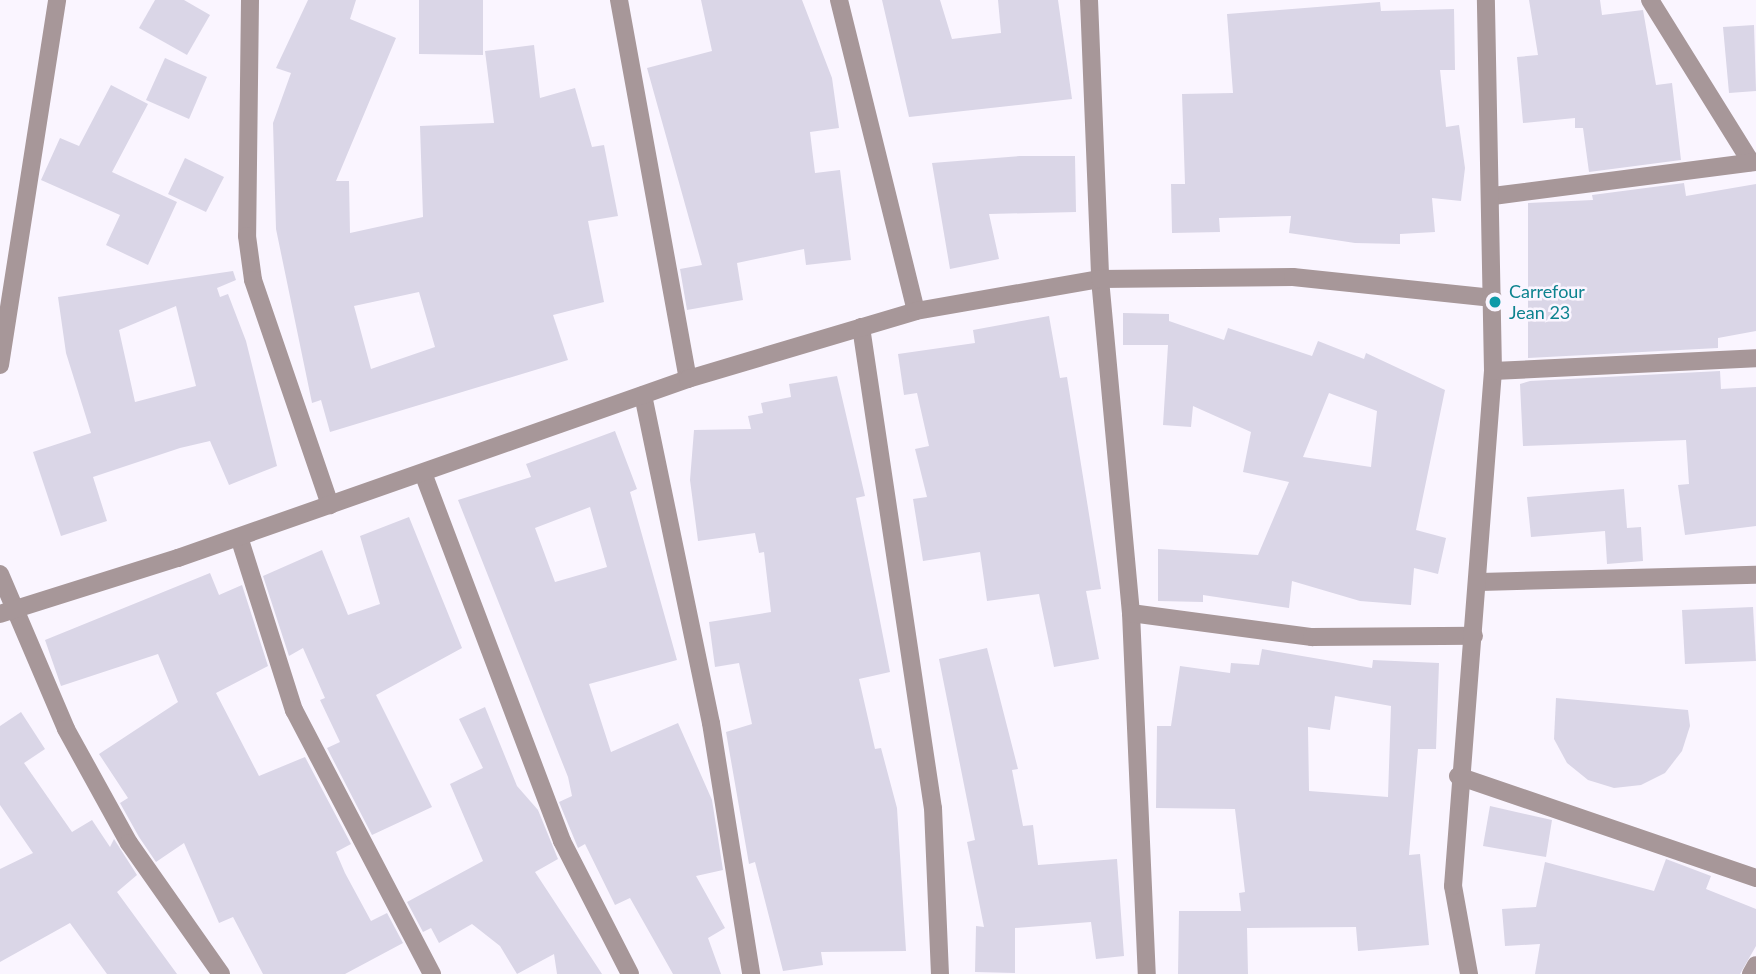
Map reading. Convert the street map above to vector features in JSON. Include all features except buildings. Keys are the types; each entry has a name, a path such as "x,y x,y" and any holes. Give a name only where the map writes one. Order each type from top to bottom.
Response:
{"street":[{"path":"0,365 57,0"},
{"path":"250,0 247,236 253,280 330,505"},
{"path":"619,0 688,379"},
{"path":"839,0 916,311"},
{"path":"1089,0 1100,279 1131,613 1147,974"},
{"path":"1469,974 1453,886 1458,776 1480,582 1493,371 1493,196 1486,0"},
{"path":"1493,196 1753,162 1650,0"},
{"path":"7,612 239,537 688,379 916,311 1100,279 1293,276 1493,298"},
{"path":"861,327 933,808 940,974"},
{"path":"1493,371 1756,358"},
{"path":"643,395 711,723 751,974"},
{"path":"423,473 562,841 630,974"},
{"path":"239,537 294,710 432,974"},
{"path":"0,574 7,612 66,729 129,843 221,974"},
{"path":"1480,582 1756,575"},
{"path":"1131,613 1312,636 1474,636"},
{"path":"1458,776 1756,878"},
{"path":"1751,974 1756,965"}],"place":[{"name":"Carrefour Jean 23","path":"1495,302"}]}
